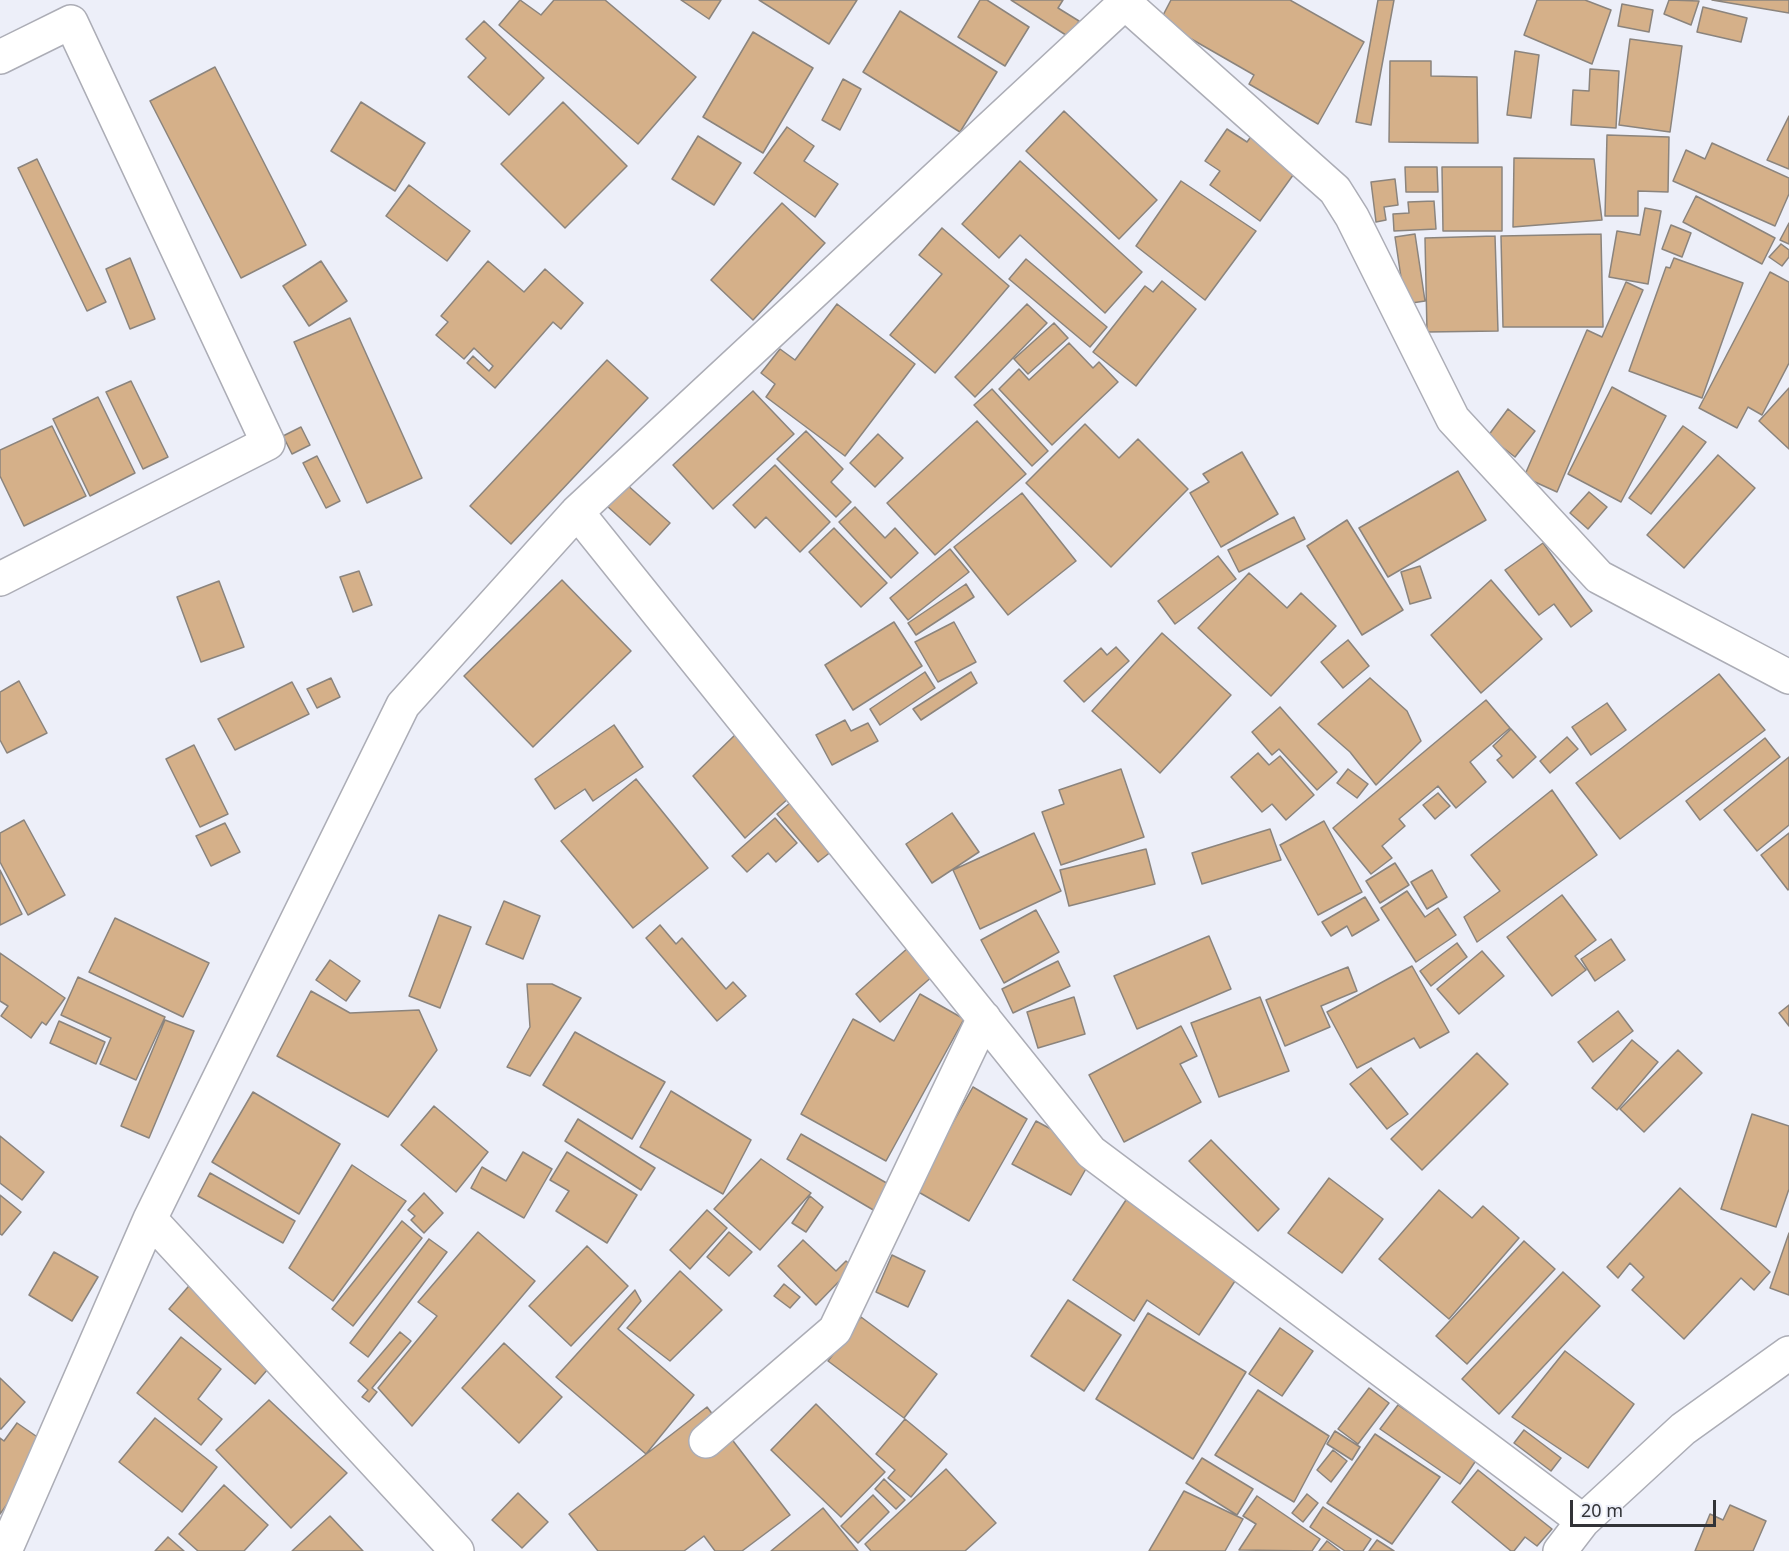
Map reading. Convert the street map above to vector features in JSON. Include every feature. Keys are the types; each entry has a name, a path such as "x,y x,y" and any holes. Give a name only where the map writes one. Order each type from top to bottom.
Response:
{"street":[{"path":"5,1551 150,1219 403,705 577,512 1126,2 1335,190 1352,217 1453,419 1599,577 1789,677"},
{"path":"0,57 71,21 268,443 0,579"},
{"path":"577,512 1091,1152 1583,1521"},
{"path":"706,1441 835,1330 984,1018"},
{"path":"150,1219 457,1551"},
{"path":"1560,1551 1583,1521 1683,1429 1789,1353"}],"building":[{"path":"520,0 541,15 554,0 605,0 696,77 638,144 499,25"},
{"path":"681,0 721,0 709,19"},
{"path":"759,0 857,0 829,44"},
{"path":"980,0 987,0 1029,27 1005,66 958,37"},
{"path":"1011,0 1063,0 1058,8 1079,21 1069,37"},
{"path":"1171,0 1290,0 1364,42 1318,124 1249,84 1254,75 1160,21"},
{"path":"1378,0 1394,0 1371,125 1356,122"},
{"path":"1537,0 1585,0 1611,10 1592,64 1524,35"},
{"path":"1669,0 1699,1 1691,25 1664,14"},
{"path":"1712,0 1789,0 1789,13"},
{"path":"1622,4 1653,10 1649,32 1618,26"},
{"path":"1703,7 1747,18 1741,42 1697,32"},
{"path":"900,11 997,72 960,132 863,72"},
{"path":"484,21 544,78 509,115 468,77 486,58 466,39"},
{"path":"753,32 813,68 763,153 703,117"},
{"path":"1630,39 1682,46 1670,132 1619,125"},
{"path":"1515,51 1539,55 1531,118 1507,115"},
{"path":"1390,61 1431,61 1431,76 1477,77 1478,143 1389,142"},
{"path":"215,67 306,245 241,278 150,101"},
{"path":"1590,69 1619,71 1616,128 1571,125 1573,90 1589,91"},
{"path":"843,79 861,89 840,130 822,120"},
{"path":"361,102 425,143 395,191 331,151"},
{"path":"563,102 627,166 565,228 501,164"},
{"path":"1064,111 1157,200 1119,239 1026,151"},
{"path":"1789,116 1789,169 1767,160"},
{"path":"787,127 814,146 804,161 838,184 815,217 754,173"},
{"path":"1227,129 1247,142 1255,131 1301,164 1260,221 1210,185 1220,171 1205,161"},
{"path":"1607,135 1669,137 1668,192 1638,191 1638,216 1605,216"},
{"path":"698,136 741,163 714,205 672,179"},
{"path":"1712,143 1789,178 1789,194 1775,226 1673,181 1686,150 1705,159"},
{"path":"1514,158 1594,159 1602,220 1513,227"},
{"path":"37,159 106,302 87,311 18,168"},
{"path":"1020,161 1142,272 1105,313 1020,235 999,258 962,224"},
{"path":"1405,167 1437,167 1438,192 1406,192"},
{"path":"1442,167 1502,167 1502,231 1443,231"},
{"path":"1395,179 1398,205 1384,207 1386,220 1376,222 1371,182"},
{"path":"1181,181 1256,231 1205,300 1136,246"},
{"path":"409,185 470,231 447,261 386,216"},
{"path":"1696,196 1775,238 1762,264 1683,222"},
{"path":"1434,201 1436,229 1394,231 1393,214 1409,213 1408,202"},
{"path":"782,203 825,243 753,320 711,280"},
{"path":"1645,208 1661,211 1648,284 1609,277 1617,231 1640,235"},
{"path":"1789,223 1789,244 1780,240"},
{"path":"1671,225 1691,233 1682,257 1662,249"},
{"path":"942,228 1009,286 935,373 890,335 942,274 919,255"},
{"path":"1415,234 1425,301 1405,304 1395,237"},
{"path":"1601,234 1603,327 1503,327 1501,236"},
{"path":"1495,236 1498,331 1427,332 1425,238"},
{"path":"1781,244 1789,250 1789,257 1782,266 1769,257"},
{"path":"130,258 155,319 130,329 106,269"},
{"path":"1674,258 1743,283 1702,398 1629,371 1666,267 1670,268"},
{"path":"1026,259 1107,327 1090,347 1009,279"},
{"path":"321,261 347,301 309,326 283,286"},
{"path":"488,261 524,292 545,269 583,303 561,329 553,322 495,388 467,363 473,356 489,371 493,366 474,348 464,359 436,335 448,322 441,316"},
{"path":"1770,272 1789,282 1789,363 1762,415 1748,407 1737,428 1699,408"},
{"path":"1162,281 1196,309 1136,386 1093,352 1145,286 1153,292"},
{"path":"1626,282 1643,290 1557,492 1524,477 1587,330 1602,337"},
{"path":"837,304 915,364 845,456 766,397 775,384 761,373 780,349 795,360"},
{"path":"1027,304 1047,323 975,397 955,377"},
{"path":"350,318 422,478 367,503 294,342"},
{"path":"1054,323 1068,338 1028,374 1014,359"},
{"path":"1069,343 1093,368 1099,362 1118,382 1052,445 999,389 1019,369 1029,380"},
{"path":"607,360 648,398 511,544 470,506"},
{"path":"131,381 168,457 143,469 106,392"},
{"path":"1612,387 1666,416 1621,502 1568,474"},
{"path":"1789,388 1789,449 1759,421"},
{"path":"992,389 1048,451 1032,466 974,405"},
{"path":"753,391 794,434 713,509 673,465"},
{"path":"98,397 135,473 90,496 53,419"},
{"path":"1508,409 1535,431 1515,457 1488,436"},
{"path":"977,421 1026,474 935,555 887,503"},
{"path":"1085,424 1119,458 1138,439 1188,489 1111,567 1026,483"},
{"path":"52,426 86,496 24,526 0,476 0,450"},
{"path":"1683,426 1706,442 1651,514 1629,498"},
{"path":"301,427 310,445 292,454 283,436"},
{"path":"806,431 843,469 831,482 851,502 836,517 777,459"},
{"path":"878,434 903,458 875,487 850,463"},
{"path":"1242,452 1278,514 1221,547 1190,493 1209,482 1203,474"},
{"path":"1718,455 1755,488 1684,568 1647,535"},
{"path":"317,456 340,501 326,508 303,463"},
{"path":"775,465 830,522 800,552 766,517 755,528 733,505"},
{"path":"1458,471 1486,520 1388,577 1359,528"},
{"path":"626,484 670,523 650,545 607,506"},
{"path":"1589,492 1607,507 1588,529 1570,513"},
{"path":"1022,493 1076,561 1008,615 954,547"},
{"path":"855,507 885,538 895,528 918,553 891,578 839,522"},
{"path":"1294,517 1305,539 1239,572 1228,550"},
{"path":"1347,520 1403,610 1362,635 1307,546"},
{"path":"834,528 887,583 861,607 809,552"},
{"path":"1543,543 1592,611 1571,627 1554,604 1539,615 1505,570"},
{"path":"950,549 969,572 908,620 890,598"},
{"path":"1218,556 1236,579 1175,624 1158,601"},
{"path":"1420,566 1431,598 1410,604 1401,572"},
{"path":"359,571 372,605 353,612 340,577"},
{"path":"1249,573 1287,608 1301,593 1336,626 1271,696 1198,628"},
{"path":"562,580 631,651 533,747 464,676"},
{"path":"1491,580 1542,639 1481,693 1431,635"},
{"path":"219,581 244,647 201,662 177,597"},
{"path":"966,584 974,597 916,635 908,623"},
{"path":"894,622 922,666 853,710 825,665"},
{"path":"954,622 976,662 938,682 915,642"},
{"path":"1162,633 1231,695 1160,773 1092,711"},
{"path":"1348,640 1369,666 1343,688 1321,662"},
{"path":"1116,647 1129,661 1084,702 1064,681 1101,648 1107,655"},
{"path":"925,672 935,688 880,725 870,709"},
{"path":"971,672 977,683 921,720 913,709"},
{"path":"1719,674 1765,730 1620,839 1576,783"},
{"path":"331,678 340,697 317,708 307,689"},
{"path":"1370,678 1407,711 1421,741 1376,785 1350,752 1318,724"},
{"path":"19,681 47,733 7,753 0,740 0,692"},
{"path":"292,682 309,714 235,750 218,719"},
{"path":"1486,700 1510,728 1470,762 1486,782 1456,808 1438,786 1399,819 1405,826 1382,846 1392,858 1371,874 1333,828"},
{"path":"1607,703 1626,730 1591,755 1572,727"},
{"path":"1280,707 1337,772 1317,790 1279,749 1272,755 1252,732"},
{"path":"845,720 851,731 868,723 878,741 832,765 816,735"},
{"path":"614,725 643,767 593,801 585,789 555,809 535,779"},
{"path":"1511,729 1536,757 1513,778 1497,760 1502,756 1493,746"},
{"path":"738,732 791,796 745,838 693,776"},
{"path":"1567,737 1578,749 1550,773 1540,761"},
{"path":"1765,738 1780,757 1700,820 1686,801"},
{"path":"194,745 228,814 200,827 166,759"},
{"path":"1258,753 1269,765 1280,756 1314,795 1286,820 1272,804 1262,812 1231,777"},
{"path":"1789,757 1789,825 1757,851 1724,810"},
{"path":"1121,769 1144,837 1061,865 1042,812 1064,804 1059,790"},
{"path":"1348,769 1368,784 1357,798 1337,783"},
{"path":"636,779 708,868 633,928 561,841"},
{"path":"1552,790 1597,855 1477,942 1464,917 1500,891 1471,855"},
{"path":"1438,793 1450,806 1435,819 1423,805"},
{"path":"797,797 837,847 818,862 777,814"},
{"path":"952,813 979,852 932,883 906,844"},
{"path":"775,818 797,843 776,862 768,853 747,872 732,856"},
{"path":"24,820 65,895 28,915 0,862 0,833"},
{"path":"1324,821 1362,892 1318,915 1280,845"},
{"path":"225,823 240,852 211,866 196,836"},
{"path":"1270,829 1281,860 1202,884 1192,853"},
{"path":"1034,833 1061,891 980,929 953,870"},
{"path":"1789,833 1789,889 1788,890 1761,855"},
{"path":"1146,849 1155,884 1069,906 1060,870"},
{"path":"1395,863 1409,885 1380,903 1366,881"},
{"path":"0,870 22,914 0,925"},
{"path":"1432,870 1447,897 1427,909 1411,882"},
{"path":"1407,891 1425,917 1438,908 1456,935 1416,962 1381,908"},
{"path":"1562,895 1596,940 1575,956 1586,970 1552,996 1507,937"},
{"path":"1365,897 1379,920 1352,936 1347,926 1331,936 1322,922"},
{"path":"504,901 540,916 523,959 486,944"},
{"path":"1036,910 1059,952 1004,983 981,940"},
{"path":"439,915 471,927 440,1008 409,996"},
{"path":"115,918 209,963 183,1017 89,972"},
{"path":"660,925 676,944 682,938 726,989 733,982 746,996 717,1021 646,938"},
{"path":"1209,936 1231,989 1137,1029 1114,976"},
{"path":"1611,939 1625,960 1595,981 1581,959"},
{"path":"1457,943 1467,957 1431,986 1420,971"},
{"path":"909,947 934,975 880,1022 856,994"},
{"path":"1482,951 1504,976 1459,1014 1437,989"},
{"path":"0,953 65,998 46,1025 42,1022 31,1038 1,1016 8,1006 0,1001"},
{"path":"330,960 360,981 346,1001 316,980"},
{"path":"1058,961 1070,986 1013,1013 1002,989"},
{"path":"1412,966 1449,1032 1420,1048 1414,1038 1357,1068 1327,1012"},
{"path":"1348,967 1357,991 1321,1006 1330,1027 1285,1046 1266,1000"},
{"path":"78,977 165,1017 136,1080 100,1064 111,1038 61,1015"},
{"path":"527,984 552,984 581,998 530,1076 507,1067 530,1027"},
{"path":"311,991 350,1013 419,1010 437,1050 388,1117 277,1056"},
{"path":"920,994 964,1019 886,1161 801,1114 853,1019 894,1041"},
{"path":"1074,997 1085,1034 1038,1048 1027,1012"},
{"path":"1260,997 1289,1071 1219,1097 1191,1023"},
{"path":"1789,1005 1789,1026 1779,1013"},
{"path":"1618,1011 1633,1031 1593,1062 1578,1042"},
{"path":"165,1020 194,1031 149,1138 121,1126"},
{"path":"59,1021 105,1042 96,1064 50,1043"},
{"path":"1181,1026 1197,1056 1180,1064 1201,1102 1124,1142 1089,1075"},
{"path":"575,1032 665,1082 632,1139 543,1085"},
{"path":"1632,1040 1658,1062 1617,1110 1592,1088"},
{"path":"1678,1050 1702,1073 1644,1132 1620,1109"},
{"path":"1477,1053 1508,1084 1422,1170 1391,1139"},
{"path":"1371,1068 1408,1114 1387,1129 1350,1084"},
{"path":"973,1087 1027,1119 969,1221 915,1190"},
{"path":"671,1091 751,1140 723,1194 640,1147"},
{"path":"253,1092 340,1144 299,1214 212,1162"},
{"path":"434,1106 488,1152 456,1192 401,1145"},
{"path":"1752,1114 1789,1126 1789,1189 1776,1227 1721,1209"},
{"path":"578,1119 655,1168 641,1190 565,1141"},
{"path":"1036,1121 1095,1153 1071,1195 1012,1164"},
{"path":"801,1134 890,1185 875,1211 787,1159"},
{"path":"0,1136 44,1172 22,1200 0,1183"},
{"path":"1211,1140 1279,1209 1258,1231 1189,1161"},
{"path":"523,1152 552,1169 524,1218 471,1188 482,1167 506,1181"},
{"path":"567,1152 637,1195 607,1243 556,1211 569,1191 550,1180"},
{"path":"761,1159 811,1193 760,1250 714,1209"},
{"path":"352,1165 406,1201 333,1301 289,1268"},
{"path":"210,1173 295,1221 283,1243 198,1196"},
{"path":"1329,1178 1383,1219 1342,1273 1288,1233"},
{"path":"1680,1188 1770,1272 1754,1290 1741,1278 1684,1339 1632,1290 1644,1277 1630,1263 1618,1278 1607,1267"},
{"path":"1439,1190 1472,1218 1483,1206 1519,1238 1449,1319 1379,1259"},
{"path":"424,1193 443,1213 424,1233 411,1220 415,1216 408,1210"},
{"path":"0,1195 21,1212 2,1235 0,1234"},
{"path":"810,1196 823,1207 806,1232 792,1223"},
{"path":"1126,1200 1239,1275 1199,1335 1147,1300 1134,1321 1073,1280"},
{"path":"707,1210 727,1228 690,1269 670,1250"},
{"path":"402,1221 422,1238 353,1326 332,1309"},
{"path":"478,1232 535,1281 412,1426 378,1388 437,1316 418,1302"},
{"path":"729,1232 752,1252 729,1276 707,1257"},
{"path":"1789,1233 1789,1295 1770,1288"},
{"path":"429,1239 447,1252 368,1357 350,1343"},
{"path":"803,1240 836,1271 846,1261 853,1267 816,1305 778,1266"},
{"path":"1524,1241 1555,1269 1467,1364 1436,1336"},
{"path":"587,1246 628,1286 571,1346 529,1306"},
{"path":"54,1252 98,1277 72,1321 29,1295"},
{"path":"892,1255 925,1271 908,1307 876,1292"},
{"path":"680,1271 722,1310 670,1361 627,1328"},
{"path":"1563,1272 1600,1306 1499,1414 1462,1379"},
{"path":"194,1280 280,1355 255,1384 169,1309"},
{"path":"784,1284 800,1297 790,1308 774,1296"},
{"path":"635,1290 641,1301 618,1329 694,1395 646,1454 556,1377"},
{"path":"1068,1300 1121,1335 1084,1391 1031,1356"},
{"path":"1148,1313 1246,1372 1193,1459 1096,1399"},
{"path":"861,1317 937,1374 904,1418 828,1361"},
{"path":"1280,1328 1313,1351 1282,1396 1249,1374"},
{"path":"400,1332 411,1341 372,1388 377,1392 369,1402 362,1397 368,1390 358,1381"},
{"path":"181,1337 221,1369 198,1399 222,1419 201,1445 137,1393"},
{"path":"504,1343 562,1397 519,1443 462,1388"},
{"path":"1565,1351 1634,1404 1588,1468 1512,1417"},
{"path":"0,1378 25,1402 1,1429 0,1429"},
{"path":"1369,1388 1389,1403 1358,1444 1338,1429"},
{"path":"1258,1390 1329,1436 1294,1502 1215,1455"},
{"path":"269,1400 347,1473 291,1528 216,1450"},
{"path":"816,1404 885,1472 841,1517 771,1450"},
{"path":"1398,1405 1477,1459 1460,1484 1380,1429"},
{"path":"707,1407 790,1515 742,1551 715,1551 704,1536 684,1551 598,1551 569,1514"},
{"path":"155,1418 217,1467 182,1512 119,1462"},
{"path":"905,1419 947,1454 911,1497 888,1478 895,1470 876,1454"},
{"path":"17,1423 49,1445 0,1514 0,1438 4,1441"},
{"path":"1524,1430 1561,1458 1551,1471 1514,1443"},
{"path":"1335,1431 1360,1447 1352,1460 1327,1444"},
{"path":"1375,1434 1440,1477 1392,1544 1327,1503"},
{"path":"1333,1450 1347,1461 1331,1482 1317,1470"},
{"path":"1202,1458 1253,1489 1237,1515 1186,1483"},
{"path":"946,1469 996,1523 965,1551 871,1551 865,1544"},
{"path":"1478,1470 1552,1529 1537,1546 1525,1537 1514,1551 1511,1551 1452,1502"},
{"path":"884,1479 905,1500 896,1509 875,1489"},
{"path":"224,1485 268,1525 244,1551 198,1551 179,1534"},
{"path":"1184,1491 1243,1519 1225,1551 1149,1551"},
{"path":"518,1493 548,1522 522,1548 492,1520"},
{"path":"1307,1494 1318,1503 1303,1522 1292,1513"},
{"path":"873,1495 889,1512 858,1543 841,1526"},
{"path":"1257,1496 1320,1539 1312,1551 1239,1550 1256,1524 1243,1516"},
{"path":"1730,1505 1766,1521 1753,1551 1695,1551 1710,1514 1723,1520"},
{"path":"1323,1507 1371,1539 1363,1551 1345,1551 1310,1527"},
{"path":"823,1508 858,1551 771,1551"},
{"path":"330,1516 363,1551 292,1551"},
{"path":"168,1537 184,1551 155,1551"},
{"path":"1377,1540 1394,1551 1369,1551"},
{"path":"1327,1541 1340,1551 1319,1551"}]}
